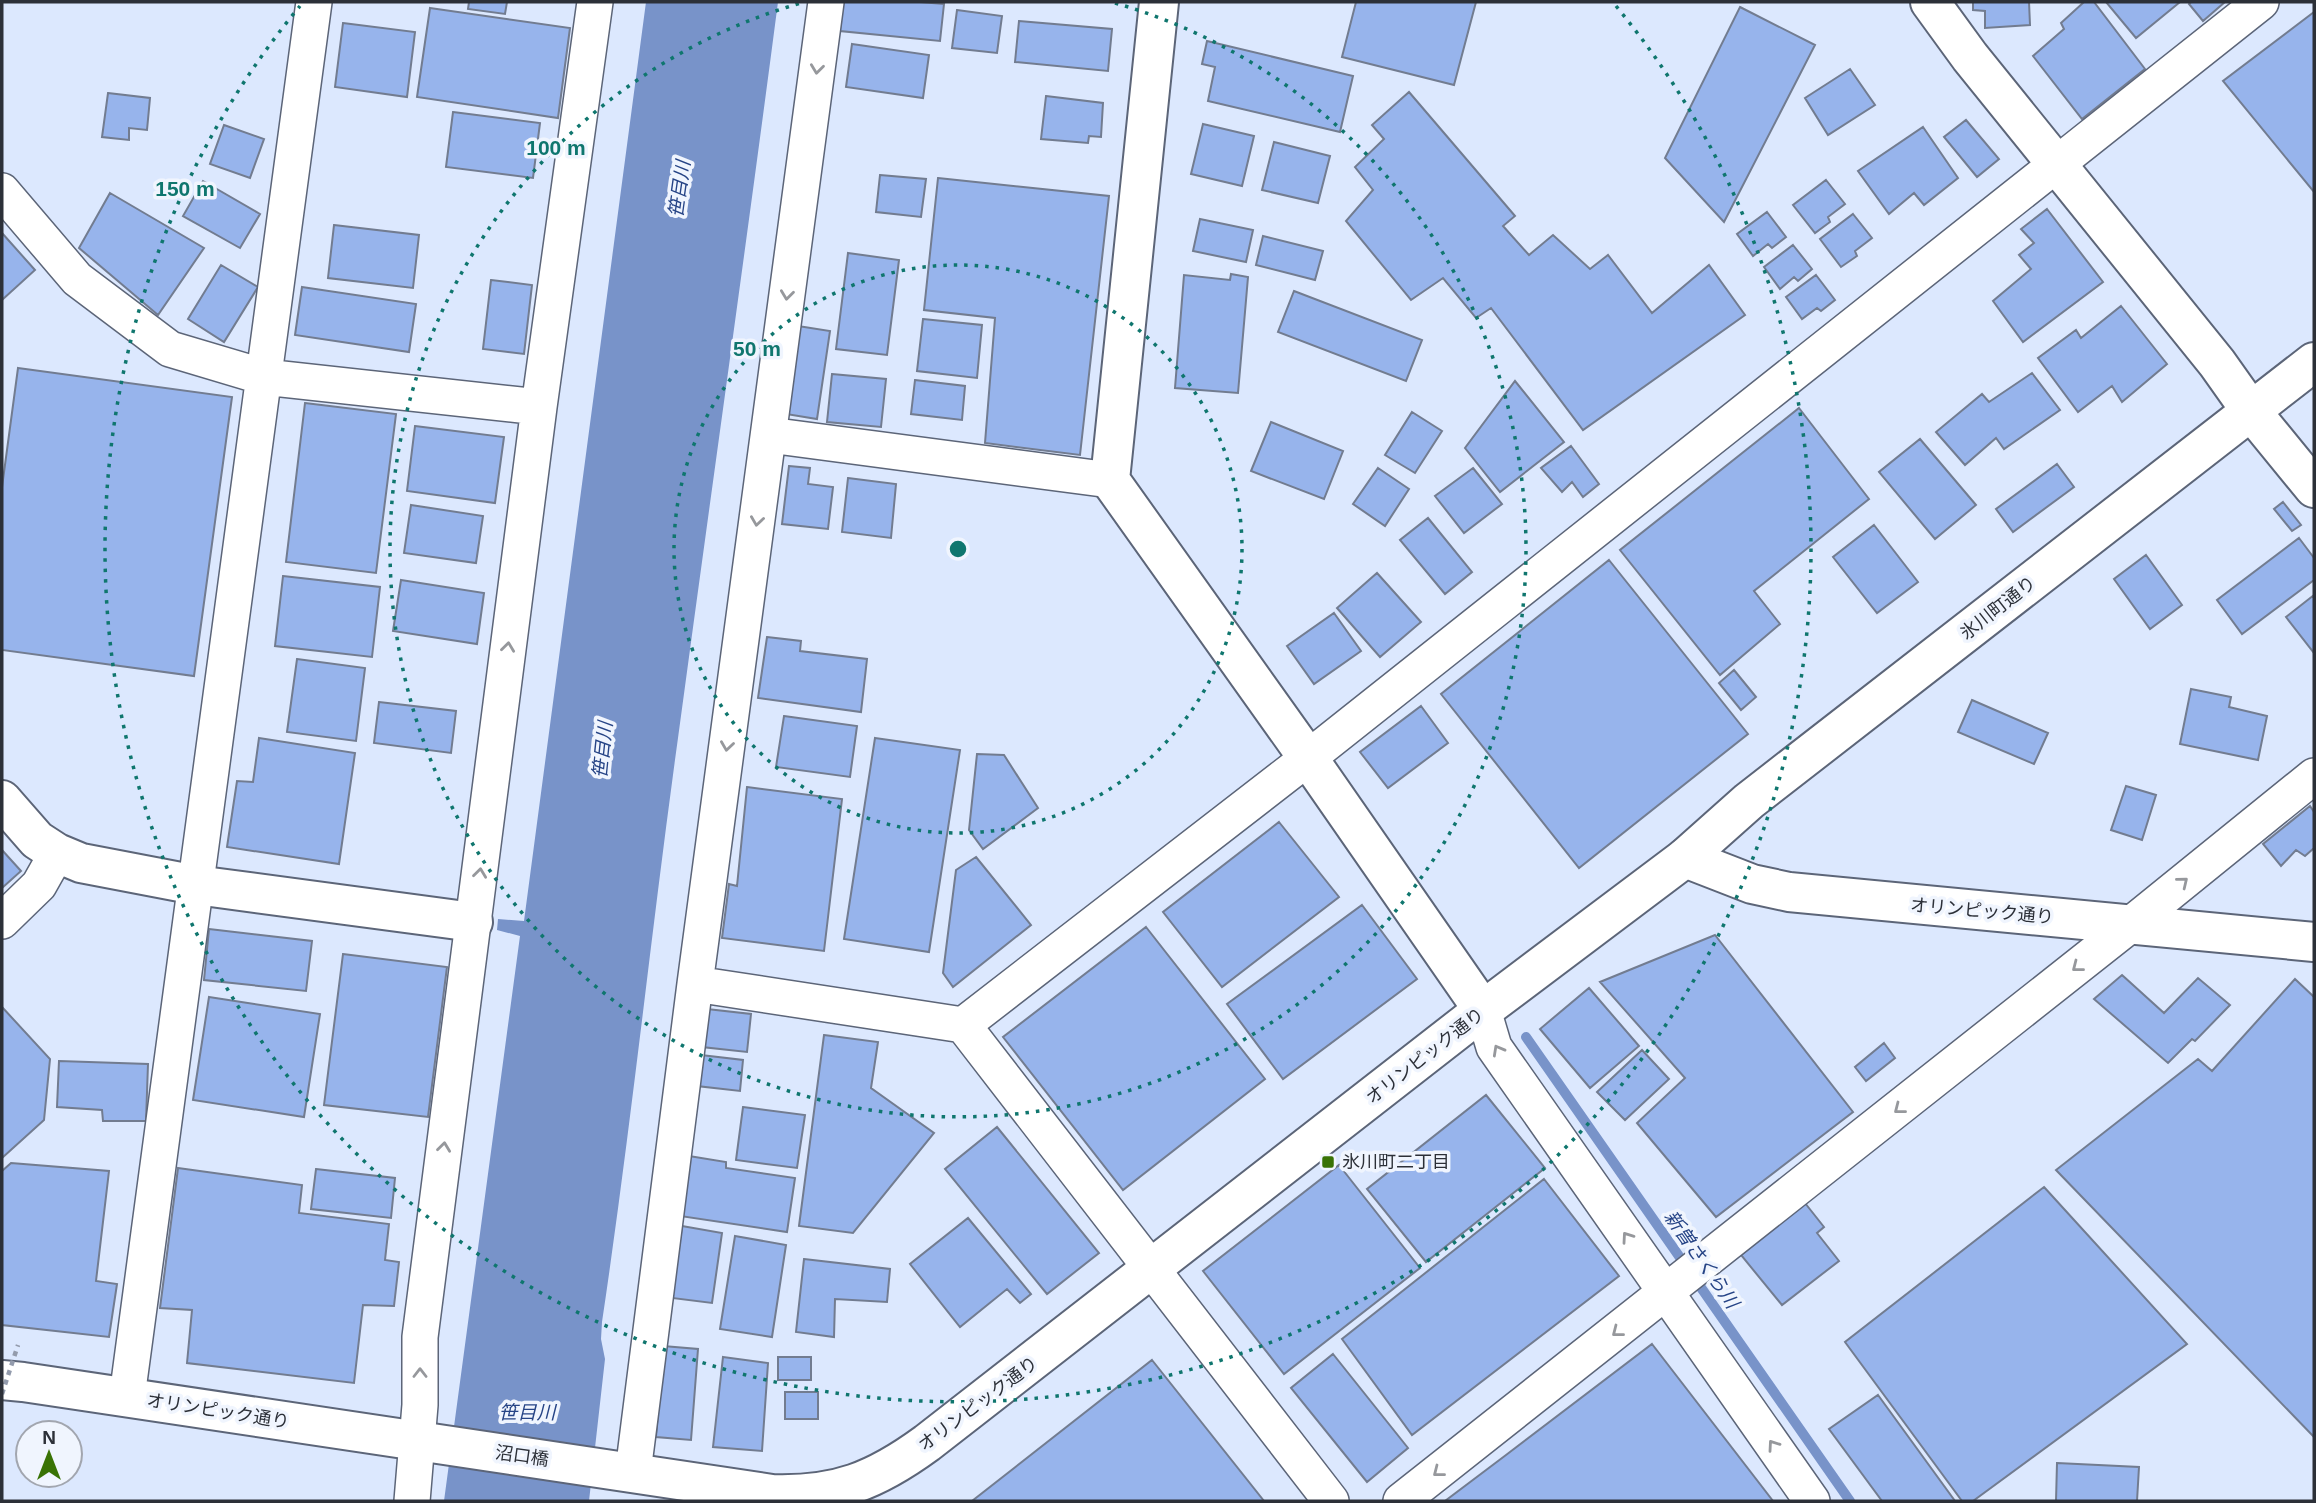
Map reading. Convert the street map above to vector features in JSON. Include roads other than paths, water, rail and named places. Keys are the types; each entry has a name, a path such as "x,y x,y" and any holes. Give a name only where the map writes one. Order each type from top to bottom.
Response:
{"street":[{"path":"127,1397 313,2"},
{"path":"412,1501 426,1442 420,1337 539,407 595,2"},
{"path":"621,1471 695,984 826,2"},
{"path":"1158,2 1110,480 1483,1010 1494,1047 1669,1291 1812,1501"},
{"path":"1930,2 1970,57 2217,363 2251,411 2314,488"},
{"path":"963,1025 1308,758 2261,2"},
{"path":"2,191 77,279 170,349 264,377 539,407"},
{"name":"氷川町通り","path":"1685,858 1749,801 2314,362"},
{"path":"769,435 1110,480"},
{"path":"1401,1501 2130,925 2314,776"},
{"path":"2,800 37,840 57,853 81,863 196,885 473,922"},
{"path":"2,921 39,885 57,853"},
{"name":"オリンピック通り","path":"621,1471 699,1492 840,1496 906,1458 1483,1010 1685,858 1752,884 1789,892 2314,942"},
{"path":"695,984 963,1025 1331,1501"},
{"name":"オリンピック通り","path":"2,1380 426,1442"},
{"name":"沼口橋","path":"426,1442 621,1471"}],"water":[{"name":"笹目川","path":"646,2 778,2 668,811 602,1322 601,1339 605,1359 589,1501 444,1501 520,936 497,930 498,919 524,921"}],"waterway":[{"name":"新曽さくら川","path":"1526,1037 1850,1501"}],"place":[{"name":"氷川町二丁目","path":"1328,1162"}]}
